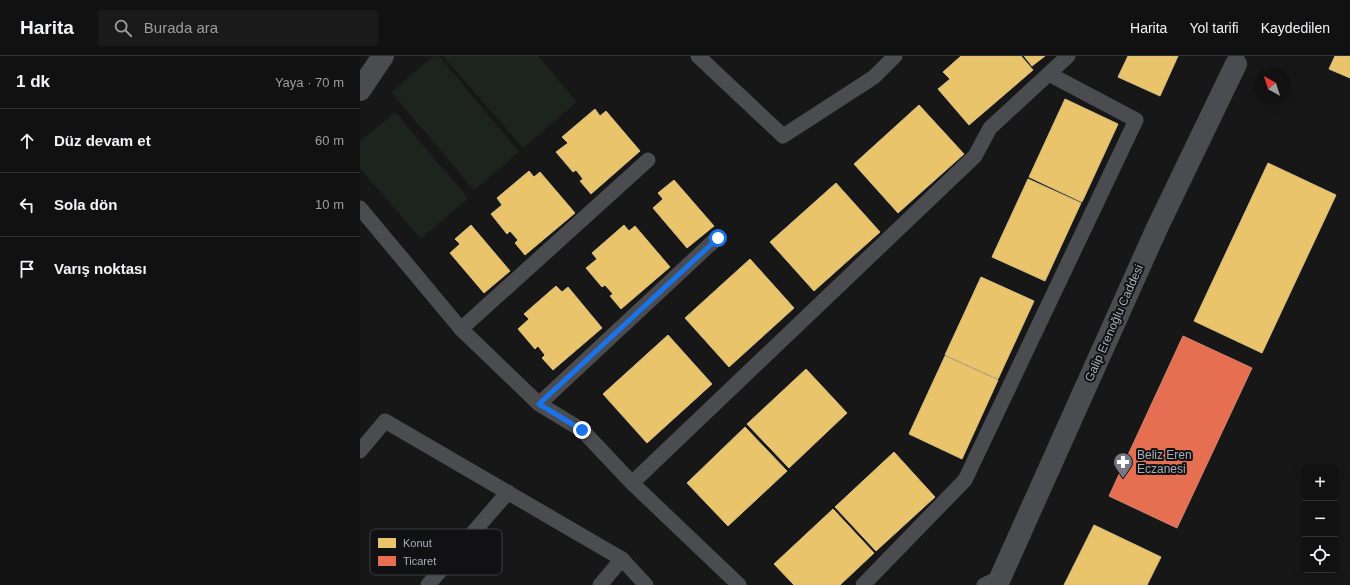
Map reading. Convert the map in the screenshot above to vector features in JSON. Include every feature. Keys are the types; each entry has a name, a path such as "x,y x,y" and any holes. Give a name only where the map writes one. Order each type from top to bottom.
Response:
{"street":[{"path":"360,90 382,56"},
{"name":"Galip Erenoğlu Caddesi","path":"994,582 1157,228 1239,59"}],"lane":[{"path":"698,56 782,136 874,77 895,56"},
{"path":"632,483 975,156 990,128 1068,56"},
{"path":"863,585 965,480 1136,120 1049,74"},
{"path":"461,329 648,160"},
{"path":"360,208 461,329 539,404 582,430 632,483 739,585"},
{"path":"539,404 718,238"},
{"path":"360,451 385,421 622,559 646,585"},
{"path":"476,529 508,492"},
{"path":"600,585 622,559"},
{"path":"428,585 437,575"}],"shaded area":[{"path":"434,56 439,56 519,152 474,190 391,92"},
{"path":"443,56 538,56 577,102 523,148"},
{"path":"395,112 468,198 421,239 360,168 360,142"}],"building: Konut":[{"path":"961,56 1021,56 1033,70 969,125 938,89 950,79 943,72"},
{"path":"1024,56 1045,56 1032,66"},
{"path":"1128,56 1178,56 1160,96 1118,77"},
{"path":"1335,56 1350,56 1350,78 1329,69"},
{"path":"1065,99 1118,124 1082,202 1029,177"},
{"path":"919,105 964,154 898,213 854,164"},
{"path":"595,109 600,116 606,111 640,151 591,194 580,181 583,179 576,170 573,172 556,152 568,143 562,137"},
{"path":"1268,163 1336,195 1262,353 1194,321"},
{"path":"529,171 534,177 540,172 575,213 525,255 515,243 518,240 510,231 507,234 491,214 502,205 497,198"},
{"path":"1028,179 1081,203 1045,281 992,257"},
{"path":"674,180 714,226 687,248 653,208 663,199 658,193"},
{"path":"836,183 880,232 814,291 770,242"},
{"path":"471,225 510,271 484,293 450,253 460,244 455,239"},
{"path":"624,225 629,231 635,226 670,267 621,309 610,296 613,294 605,285 602,287 586,268 597,259 592,253"},
{"path":"750,259 794,308 729,367 685,318"},
{"path":"981,277 1034,301 998,379 945,355"},
{"path":"556,286 562,292 568,287 602,328 553,370 542,358 545,355 538,346 535,349 518,329 529,319 524,314"},
{"path":"668,335 712,384 647,443 603,394"},
{"path":"945,356 998,380 962,459 909,434"},
{"path":"806,369 847,413 789,468 747,424"},
{"path":"745,427 787,471 728,526 687,483"},
{"path":"894,452 935,497 876,551 835,507"},
{"path":"833,509 874,553 840,585 794,585 774,564"},
{"path":"1094,525 1161,557 1147,585 1064,585"}],"building: Ticaret":[{"path":"1183,336 1252,368 1177,528 1109,496"}],"place":[{"name":"Beliz Eren Eczanesi","path":"1123,479"}],"route":[{"path":"582,430 539,404 718,238"}]}
